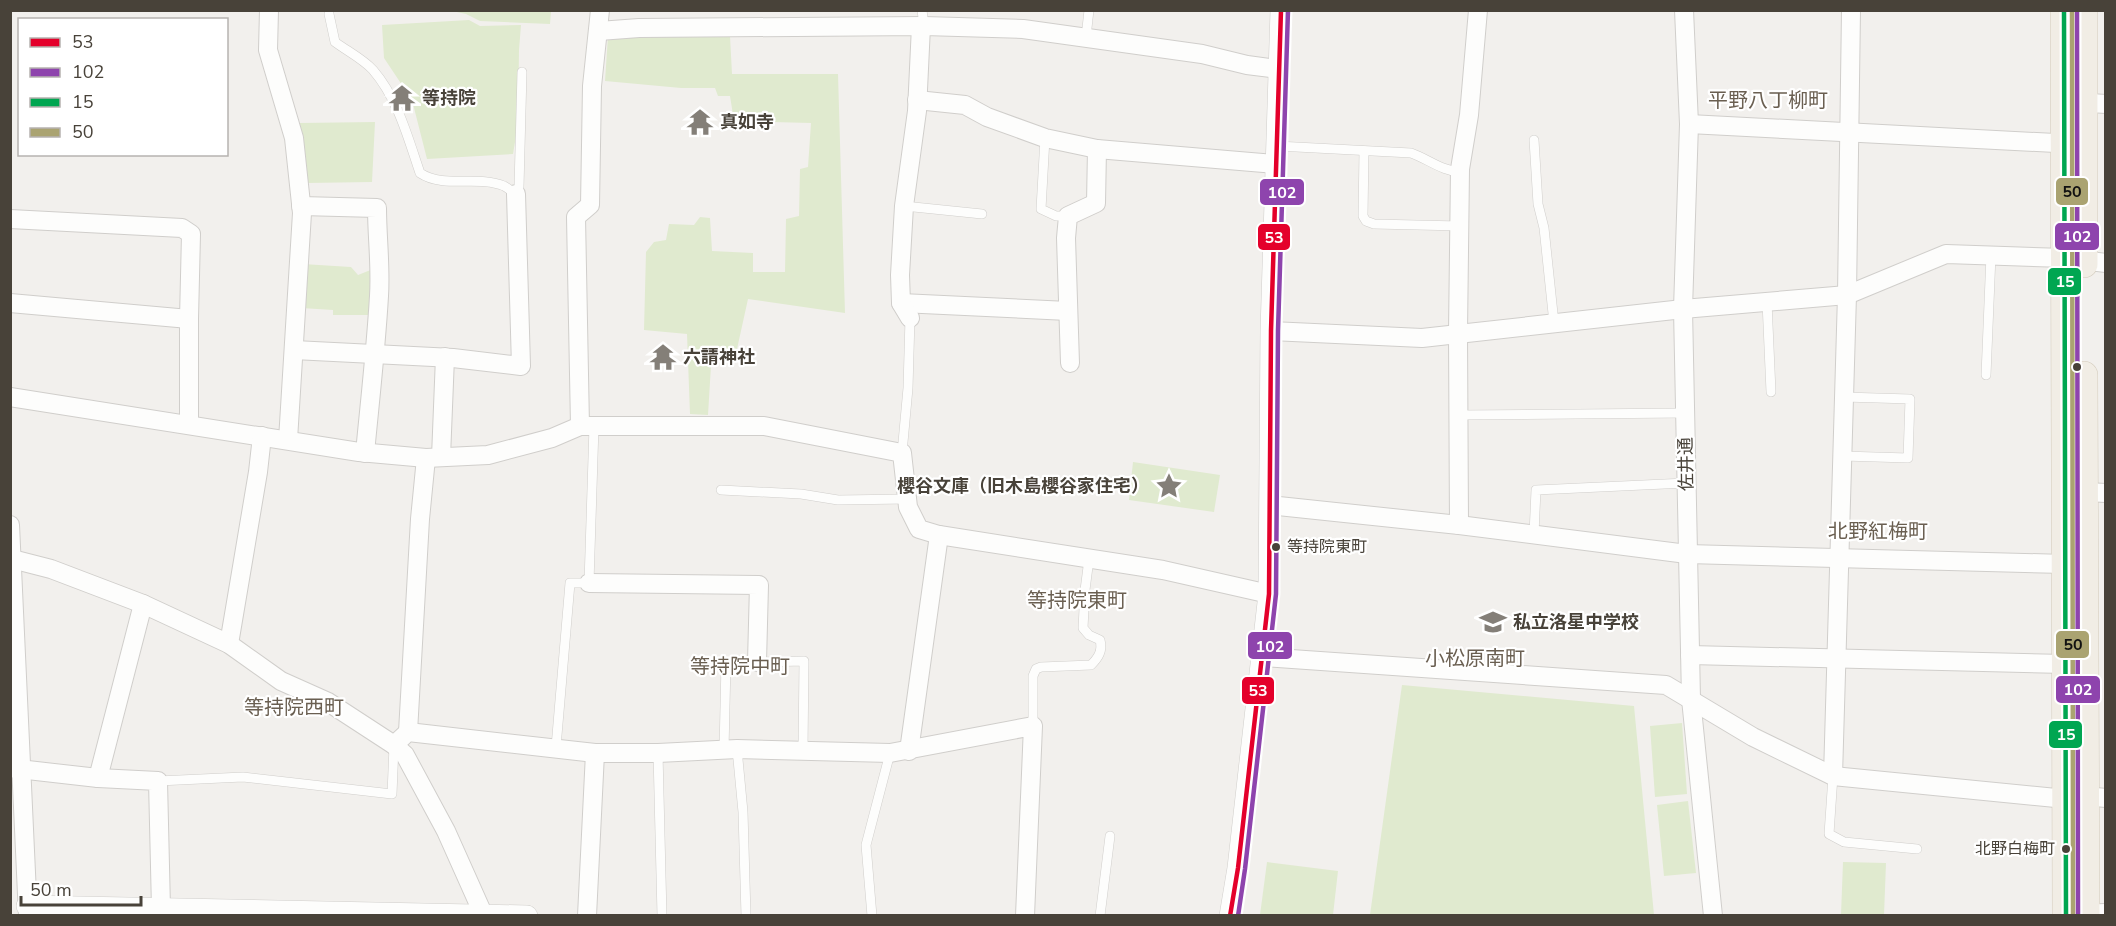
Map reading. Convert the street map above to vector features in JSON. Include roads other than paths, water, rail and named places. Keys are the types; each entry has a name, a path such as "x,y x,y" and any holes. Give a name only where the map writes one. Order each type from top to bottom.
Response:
{"main road":[{"path":"2064,10 2084,102"},
{"path":"2082,914 2096,492 2085,260 2074,144 2084,102 2084,10"},
{"path":"2085,260 2065,564 2065,664 2086,798"}],"street":[{"path":"268,10 268,50 294,138 301,206 288,440"},
{"path":"587,426 576,216 590,205 592,86 600,10"},
{"path":"1230,915 1238,868 1269,594 1271,331 1281,10"},
{"path":"1459,525 1460,172 1469,115 1478,10"},
{"name":"佐井通","path":"1684,10 1689,124 1683,309 1691,699 1713,915"},
{"path":"1833,776 1847,295 1851,10"},
{"path":"599,31 922,21 1023,29 1086,37 1202,54 1247,66 1278,69"},
{"path":"922,21 917,100 904,206 900,275 905,310 1068,310"},
{"path":"917,100 965,105 987,117 1045,138 1097,149 1276,155"},
{"path":"1689,124 2074,144"},
{"path":"1070,363 1066,238 1068,216 1096,203 1097,149"},
{"path":"294,350 445,357 520,366 516,194"},
{"path":"301,206 377,208 379,294 373,354 374,373 364,453"},
{"path":"10,219 182,228 191,234 189,424"},
{"path":"1271,331 1422,338 1683,309 1847,295 1946,254 2085,260"},
{"path":"10,303 189,319"},
{"path":"394,745 408,732 420,519 434,457 445,357"},
{"path":"10,397 364,453 434,457 488,455 587,426 764,426 902,453 908,507 919,529 939,535 1163,570 1269,594"},
{"path":"229,644 262,436"},
{"path":"1269,505 1459,525 1687,554 2065,564"},
{"path":"10,525 18,861 28,910 161,909 527,915"},
{"path":"909,751 939,535"},
{"path":"11,548 51,569 142,604 229,644 281,681 328,702 394,745 405,755 446,831 483,915"},
{"path":"589,583 759,585 757,662"},
{"path":"98,778 142,604"},
{"path":"1690,655 2065,664"},
{"path":"1263,657 1665,685 1753,737 1833,776 2086,798"},
{"path":"408,732 595,753 658,753 730,749 890,753 1033,726 1025,915"},
{"path":"587,915 595,753"},
{"path":"16,769 98,778 158,781 161,909"}],"lane":[{"path":"1086,37 1089,10"},
{"path":"329,14 335,42 372,69 388,90 405,125 420,173 429,179 496,184 516,194 519,188 522,72"},
{"path":"1045,138 1041,209 1056,216 1068,216"},
{"path":"1534,140 1538,204 1544,228 1554,323"},
{"path":"1364,151 1362,216 1366,221 1374,224 1460,226"},
{"path":"1276,155 1364,151 1411,153 1426,158 1448,171 1460,172"},
{"path":"904,206 982,214"},
{"path":"1986,375 1991,255"},
{"path":"1767,302 1771,392"},
{"path":"902,453 909,369 905,310"},
{"path":"1843,456 1908,458 1910,399 1844,397"},
{"path":"1459,415 1685,413"},
{"path":"556,747 570,583 589,583 587,426"},
{"path":"1534,534 1536,490 1686,483"},
{"path":"721,490 801,494 838,500 907,499"},
{"path":"1033,726 1033,676 1036,669 1091,665 1101,651 1100,640 1089,635 1083,628 1089,559"},
{"path":"746,915 743,812 730,749 726,663 804,661 803,750"},
{"path":"158,781 243,777 392,794 394,745"},
{"path":"658,753 662,915"},
{"path":"872,915 866,845 890,753"},
{"path":"1833,776 1829,834 1844,842 1917,849"},
{"path":"1100,915 1110,836"}],"place":[{"name":"等持院","path":"402,98"},
{"name":"真如寺","path":"700,122"},
{"name":"六請神社","path":"663,357"},
{"name":"櫻谷文庫（旧木島櫻谷家住宅）","path":"1169,486"},
{"name":"等持院東町","path":"1276,547"},
{"name":"私立洛星中学校","path":"1493,622"},
{"name":"北野白梅町","path":"2066,849"}],"district":[{"name":"平野八丁柳町","path":"1768,100"},
{"name":"北野紅梅町","path":"1878,531"},
{"name":"等持院東町","path":"1077,600"},
{"name":"小松原南町","path":"1475,658"},
{"name":"等持院中町","path":"740,666"},
{"name":"等持院西町","path":"294,707"}]}
